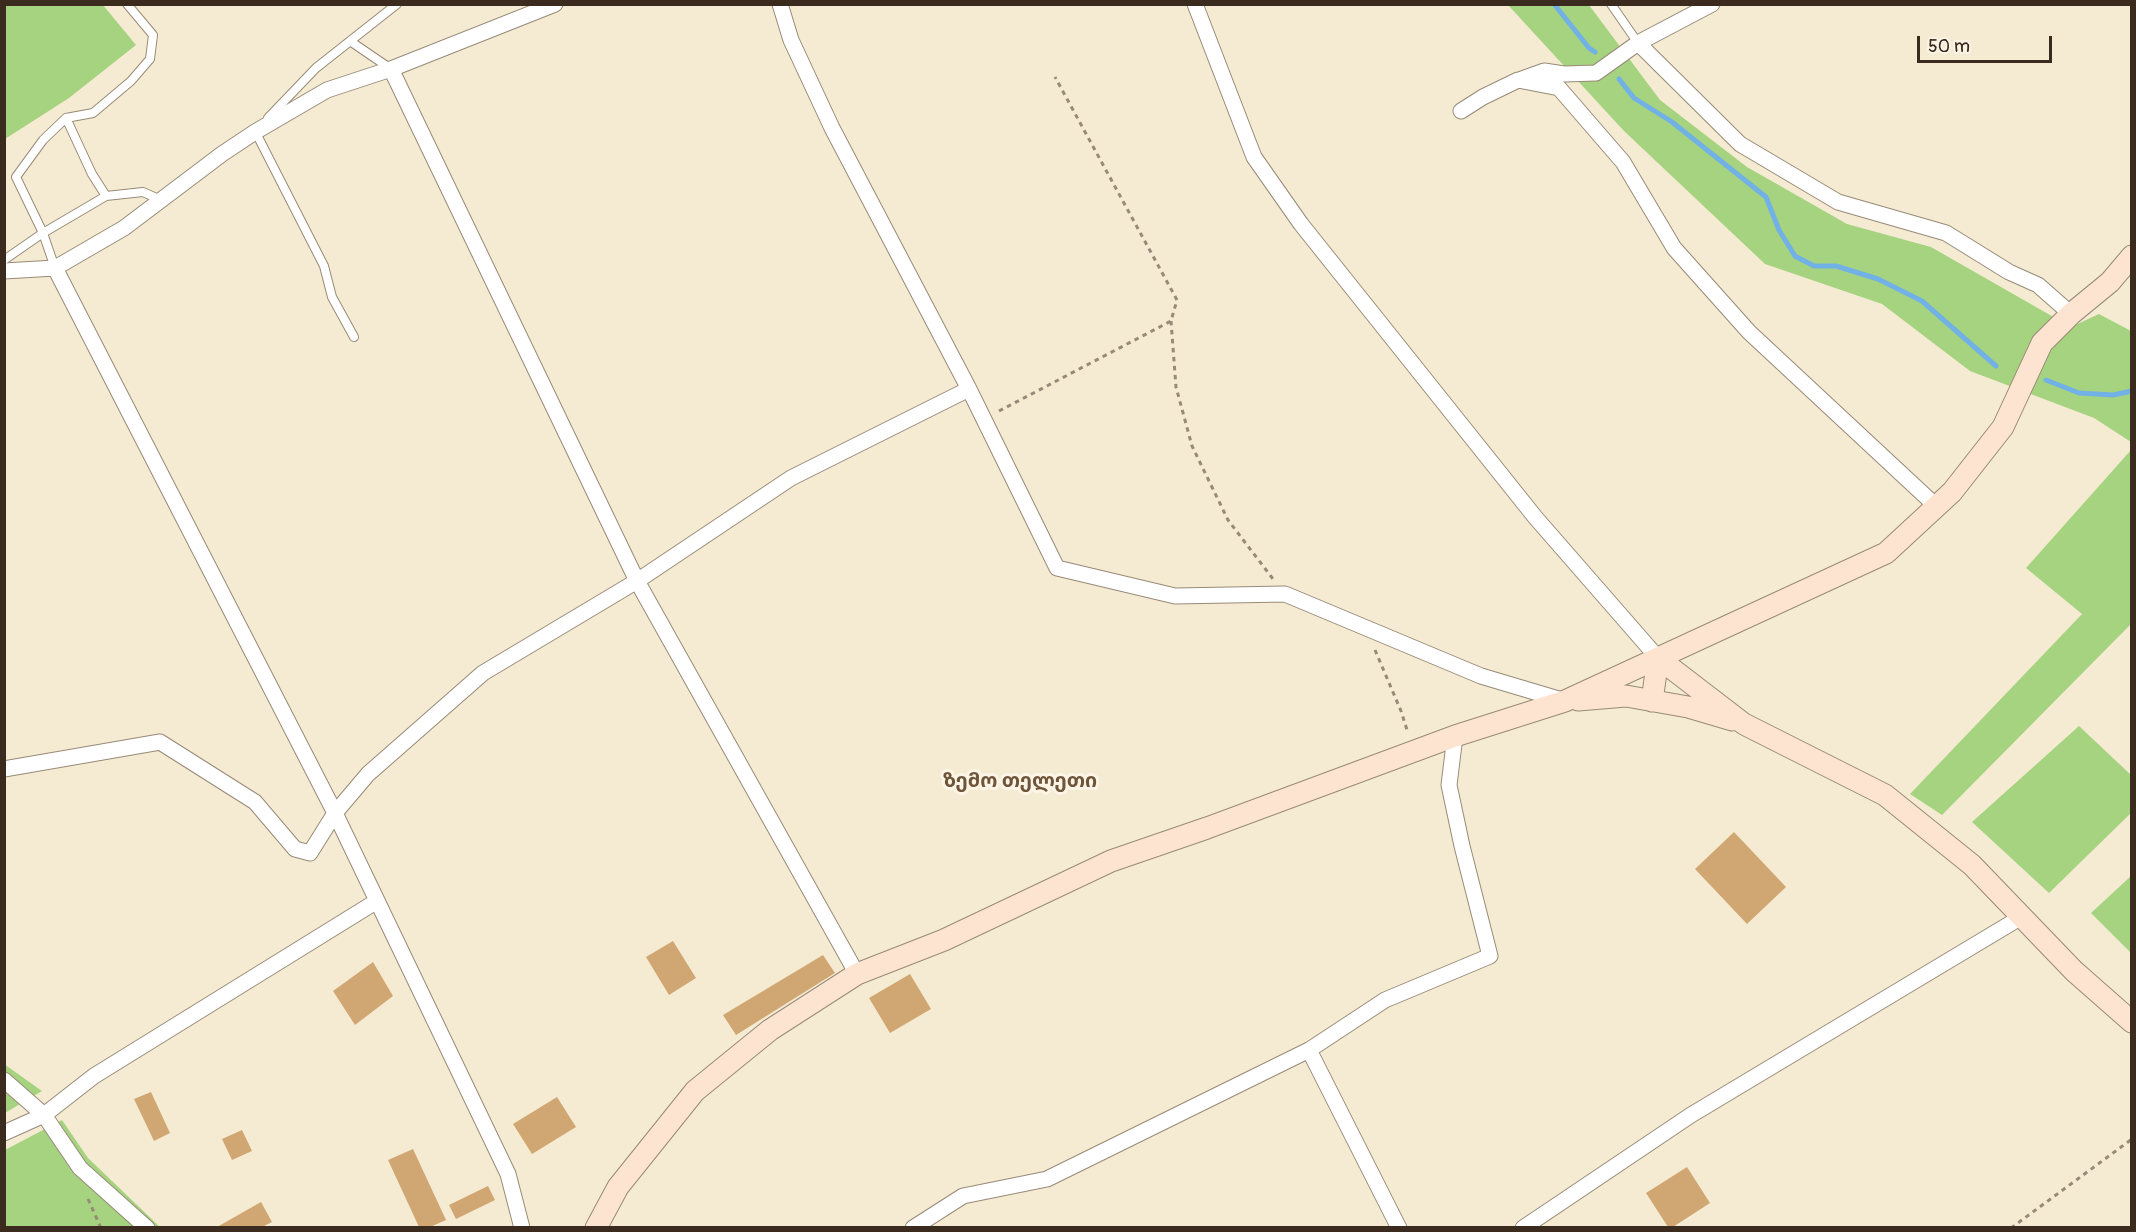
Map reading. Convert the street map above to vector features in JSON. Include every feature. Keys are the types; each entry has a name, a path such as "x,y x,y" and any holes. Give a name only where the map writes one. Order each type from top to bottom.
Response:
{"street":[{"path":"4,271 55,268 124,228 222,154 327,90 390,69 555,4"},
{"path":"780,4 791,40 832,128 969,389 1057,568 1175,596 1285,594 1480,676 1565,701 1626,696 1688,707 1744,724 1885,795 1972,865 2074,971 2132,1022"},
{"path":"1195,4 1254,157 1302,224 1535,517 1658,658 1744,724"},
{"path":"1461,111 1518,80 1544,71 1564,74 1596,73 1638,43 1712,4"},
{"path":"1638,43 1740,144 1838,202 1946,233 2009,272 2038,285 2071,314"},
{"path":"390,69 636,581 856,974"},
{"path":"1518,80 1559,88 1623,162 1674,248 1749,333 1937,507"},
{"path":"596,1227 618,1187 695,1091 770,1030 856,974 944,940 1110,861 1207,828 1455,736 1565,701 1886,553 1952,492 2003,427 2042,343 2071,314 2110,282 2132,256"},
{"path":"55,268 335,813 508,1174 522,1227"},
{"path":"4,769 160,742 255,802 295,849 310,853 335,813 368,774 483,673 636,581 791,478 969,389"},
{"path":"1652,701 1658,658"},
{"path":"913,1227 963,1196 1047,1179 1309,1050 1385,1000 1490,956 1449,785 1455,736"},
{"path":"4,1133 44,1115 94,1076 377,901"},
{"path":"1522,1227 1691,1115 2023,916"},
{"path":"1309,1050 1399,1227"},
{"path":"4,1080 44,1115 80,1168 147,1227"}],"lane":[{"path":"55,268 43,233 16,177 43,140 66,118 93,113 131,81 150,59 153,35 127,4"},
{"path":"354,337 332,297 324,266 255,132 316,68 397,4"},
{"path":"1611,4 1638,43"},
{"path":"350,41 390,69"},
{"path":"66,118 92,174 106,196"},
{"path":"4,260 43,233 106,196 143,192 160,200"}],"path":[{"path":"1055,77 1177,300 1171,321 1176,387 1192,446 1228,520 1285,594"},
{"path":"984,419 1171,321"},
{"path":"1367,630 1401,711 1413,752"},
{"path":"2011,1227 2132,1139"}],"green space":[{"path":"5,4 103,5 136,45 69,98 5,139"},
{"path":"1508,5 1589,5 1660,100 1747,167 1847,224 1931,247 2071,327 2099,314 2131,331 2131,442 2094,418 1970,371 1882,304 1765,264 1624,131"},
{"path":"2131,450 2131,624 1942,815 1910,794 2082,614 2026,568"},
{"path":"2079,726 2131,775 2131,813 2049,893 1972,822"},
{"path":"2131,876 2131,953 2091,913"},
{"path":"4,1064 42,1091 5,1113 4,1113"},
{"path":"62,1120 88,1158 160,1227 5,1228 5,1150"}],"building":[{"path":"1734,832 1786,887 1747,924 1695,869"},
{"path":"673,941 696,978 669,995 646,957"},
{"path":"823,955 835,973 736,1035 723,1015"},
{"path":"373,962 393,996 355,1025 333,991"},
{"path":"910,974 931,1009 890,1033 869,998"},
{"path":"151,1092 170,1133 154,1141 134,1099"},
{"path":"557,1097 576,1127 532,1154 513,1124"},
{"path":"242,1130 252,1151 232,1160 222,1139"},
{"path":"413,1149 446,1220 430,1227 419,1227 388,1160"},
{"path":"1687,1167 1710,1203 1673,1227 1668,1227 1646,1193"},
{"path":"488,1186 495,1200 456,1219 449,1205"},
{"path":"261,1202 272,1222 262,1227 217,1227"}],"waterway":[{"path":"1554,4 1589,48 1595,52"},
{"path":"1619,79 1634,98 1672,122 1766,197 1779,230 1795,256 1814,266 1836,266 1878,279 1922,301 1996,366"},
{"path":"2046,380 2079,393 2113,395 2132,391"}],"district":[{"name":"ზემო თელეთი","path":"1020,782"}]}
